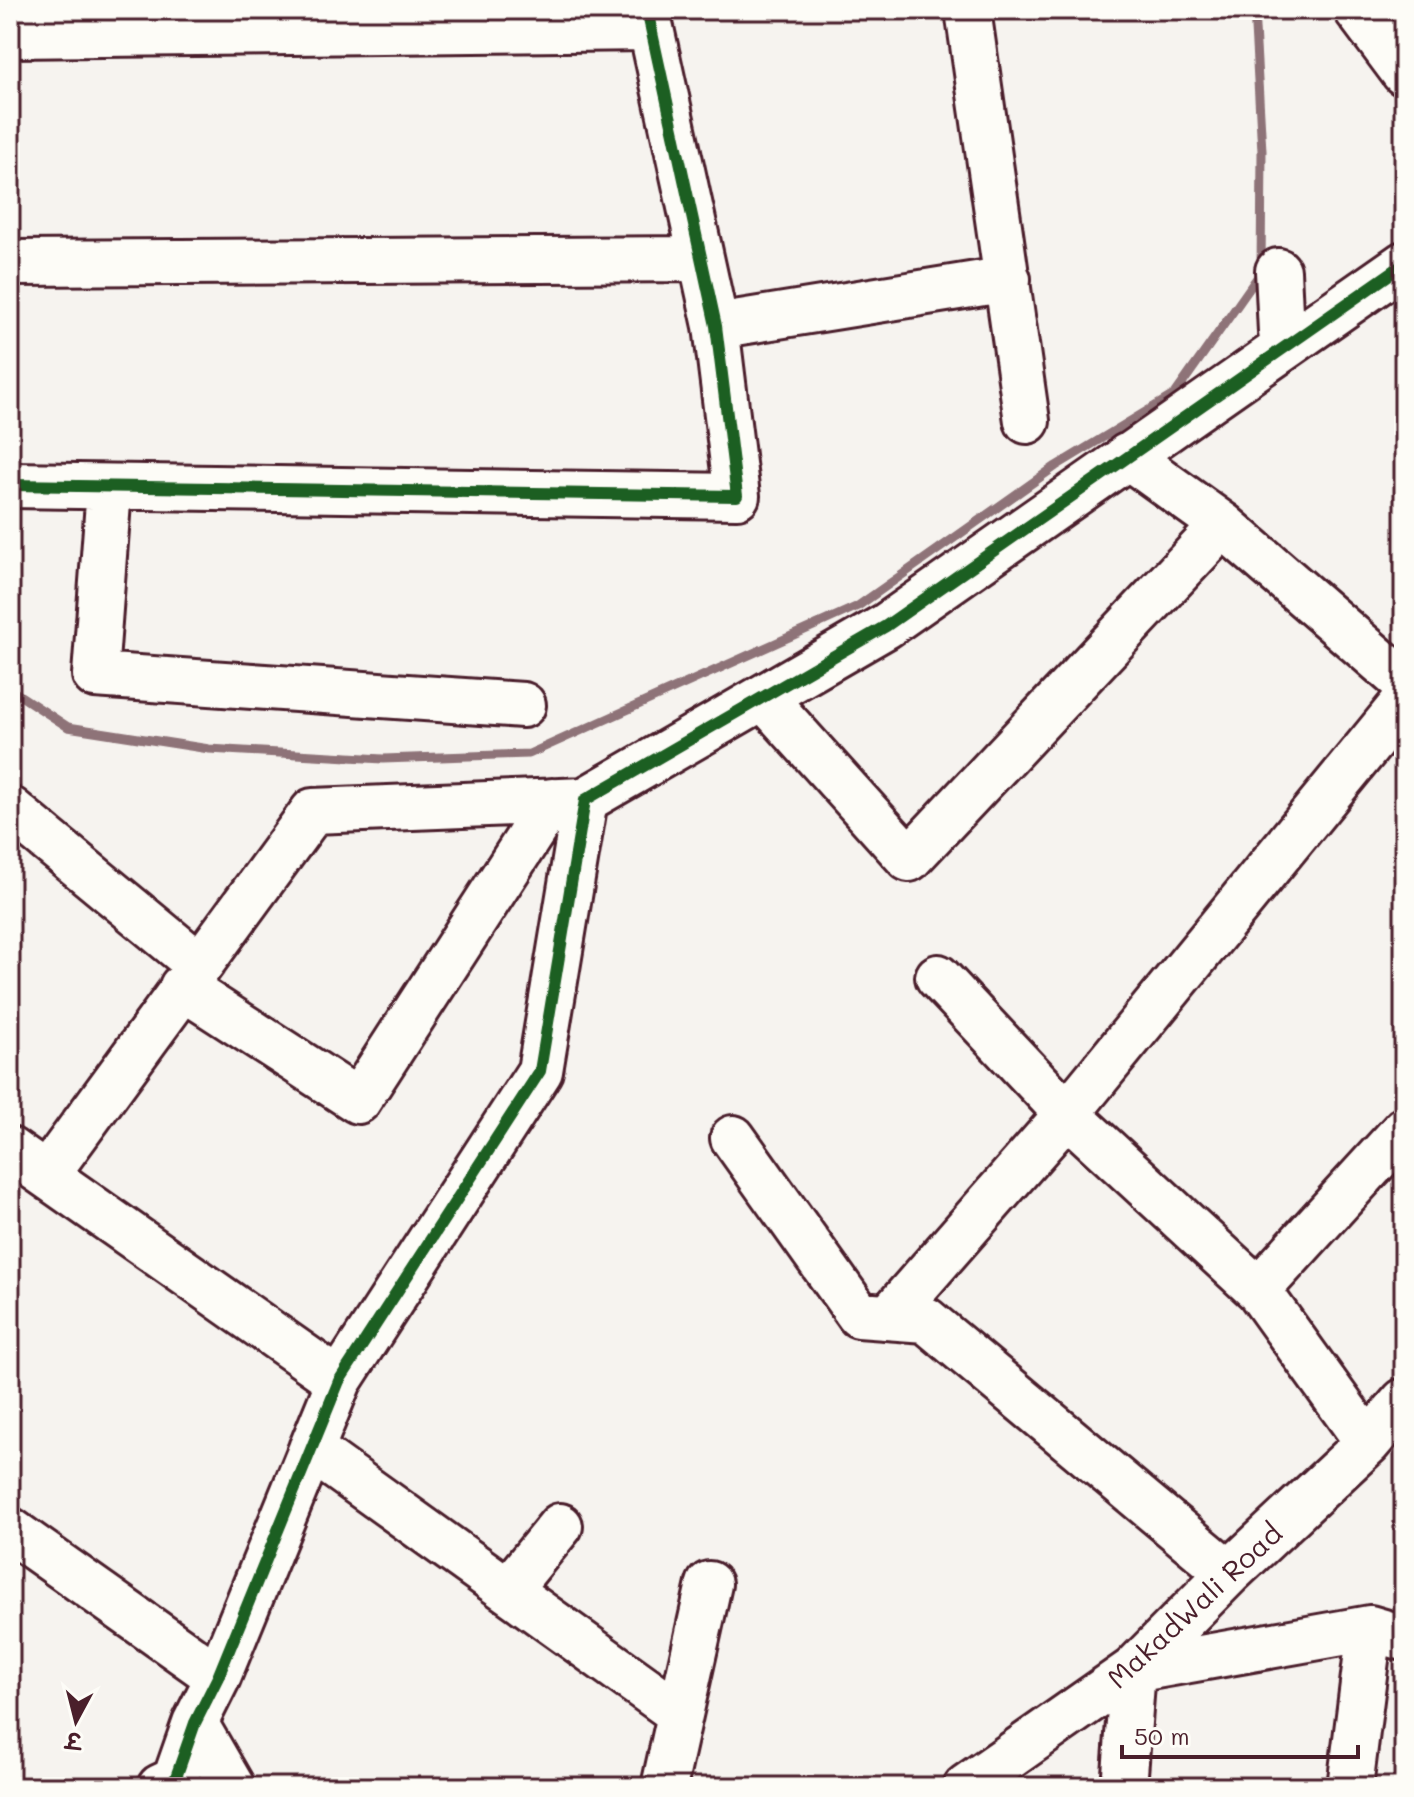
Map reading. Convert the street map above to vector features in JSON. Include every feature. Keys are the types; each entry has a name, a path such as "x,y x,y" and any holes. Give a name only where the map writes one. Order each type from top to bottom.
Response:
{"street":[{"path":"968,10 1027,421"},
{"path":"1357,10 1404,73"},
{"path":"10,35 61,22 648,19 716,326 737,496 109,489 10,485"},
{"path":"10,263 699,259"},
{"path":"47,1174 313,811 569,800 764,698 886,626 1404,264"},
{"path":"1278,271 1281,332 1290,342"},
{"path":"716,326 1008,279"},
{"path":"1127,456 1223,525 1404,682"},
{"path":"109,489 95,675 523,705"},
{"path":"764,698 909,859 1223,525"},
{"path":"889,1317 1067,1114 1404,702"},
{"path":"10,809 190,976 358,1101 569,800"},
{"path":"160,1787 175,1780 195,1723 218,1677 339,1381 540,1071 569,800"},
{"path":"938,977 1067,1114 1258,1290 1368,1443"},
{"path":"1258,1290 1404,1130"},
{"path":"733,1138 859,1315 926,1320 1229,1573"},
{"path":"10,1150 339,1381"},
{"name":"MakadWali Road","path":"966,1787 1133,1670 1229,1573 1368,1443 1404,1401"},
{"path":"311,1449 679,1713"},
{"path":"508,1590 560,1526"},
{"path":"10,1530 218,1677"},
{"path":"664,1787 709,1584"},
{"path":"1124,1787 1133,1670 1387,1633 1350,1787"},
{"path":"195,1723 232,1787"}],"waterway":[{"path":"10,689 68,727 209,749 383,759 529,754 858,606 1056,466 1175,394 1261,272 1262,151 1254,10"}],"cycle path":[{"path":"10,485 737,496 716,326 647,10"},
{"path":"160,1787 175,1780 195,1723 218,1677 339,1381 540,1071 585,800 886,626 1404,264"}]}
